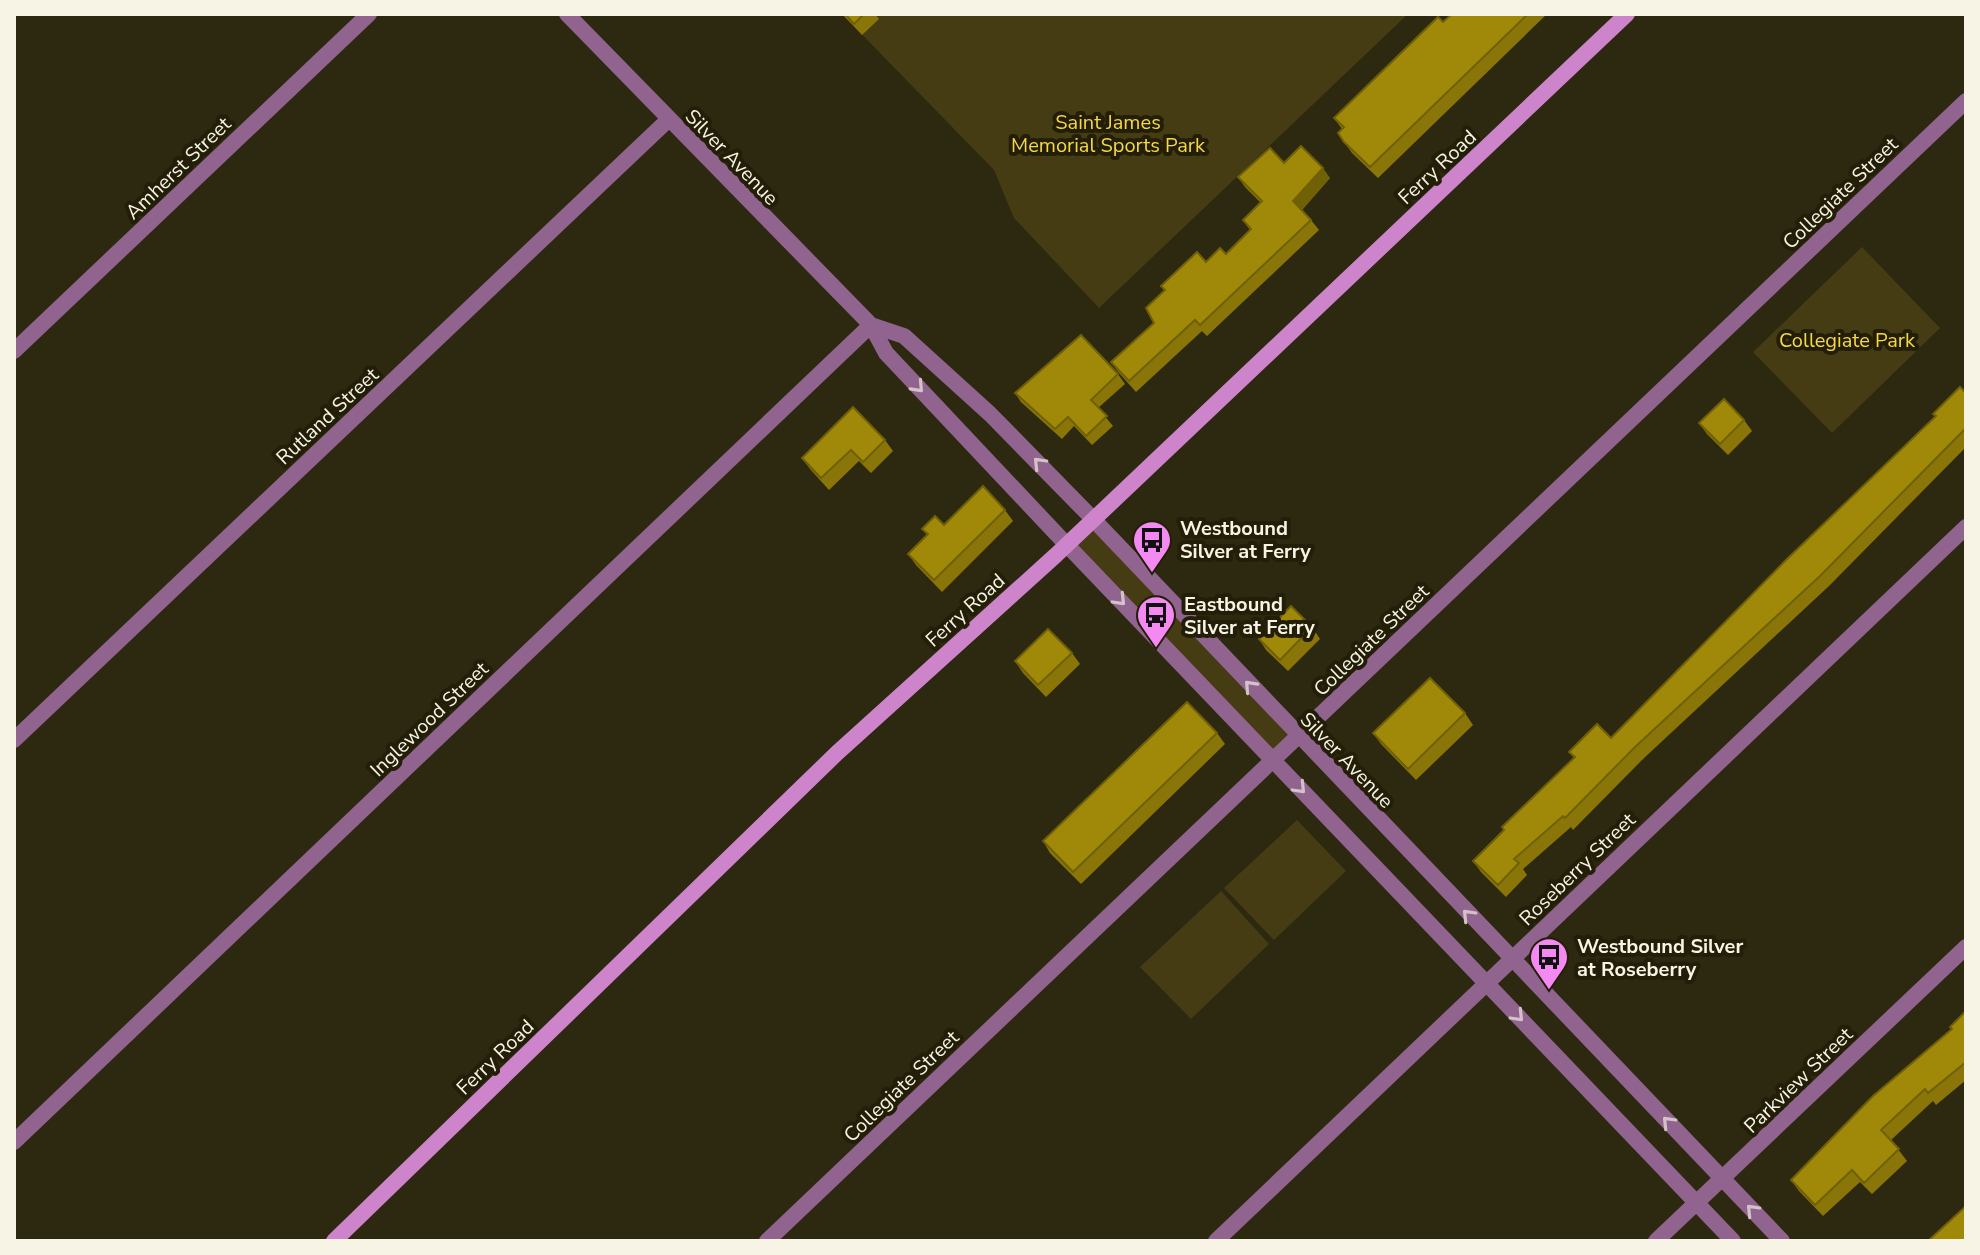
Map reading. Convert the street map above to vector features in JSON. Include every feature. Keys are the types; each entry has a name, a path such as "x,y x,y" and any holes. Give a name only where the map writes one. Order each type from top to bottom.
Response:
{"main road":[{"name":"Ferry Road","path":"334,1241 837,753 1093,519 1627,14"}],"street":[{"name":"Amherst Street","path":"14,351 369,14"},
{"name":"Silver Avenue","path":"567,14 871,325 886,353 1733,1241"},
{"name":"Collegiate Street","path":"767,1241 1966,101"},
{"name":"Rutland Street","path":"14,740 668,120"},
{"name":"Silver Avenue","path":"871,325 904,336 990,414 1782,1241"},
{"name":"Inglewood Street","path":"14,1142 871,325"},
{"name":"Roseberry Street","path":"1216,1241 1966,527"},
{"name":"Parkview Street","path":"1656,1241 1966,947"}],"green space":[{"name":"Saint James Memorial Sports Park","path":"842,14 1408,14 1099,308 1014,218 994,170"},
{"name":"Collegiate Park","path":"1862,247 1940,328 1832,433 1753,352"},
{"path":"1093,519 1297,737 1273,760 1066,544"},
{"path":"1297,820 1346,871 1274,940 1224,888"},
{"path":"1221,891 1269,944 1191,1019 1140,967"}],"building":[{"path":"845,14 864,14 854,24"},
{"path":"1452,14 1528,14 1370,167 1344,142 1338,133 1344,127 1334,118 1438,17 1443,22"},
{"path":"1301,146 1323,168 1293,201 1311,220 1200,325 1195,320 1129,381 1111,362 1154,323 1146,308 1165,290 1161,286 1197,252 1206,262 1220,248 1226,254 1251,229 1243,220 1262,201 1238,177 1270,148 1284,163"},
{"path":"1081,335 1118,374 1091,400 1107,416 1086,436 1068,417 1055,429 1015,393"},
{"path":"1960,387 1966,390 1966,428 1821,575 1635,747 1565,818 1563,816 1514,859 1519,863 1498,885 1473,861 1504,830 1502,827 1575,757 1569,752 1597,724 1611,738 1786,560 1936,416 1933,414"},
{"path":"1724,399 1744,420 1720,444 1699,423"},
{"path":"853,407 885,440 863,462 851,450 821,478 802,458"},
{"path":"983,486 1005,510 934,580 908,554 928,534 922,529 935,516 944,525"},
{"path":"1291,606 1312,627 1280,660 1259,639"},
{"path":"1048,629 1072,653 1038,685 1015,661"},
{"path":"1430,678 1465,713 1408,769 1373,733"},
{"path":"1187,702 1217,733 1073,872 1043,841"},
{"path":"1966,1011 1966,1062 1928,1093 1925,1089 1881,1130 1899,1149 1864,1183 1852,1170 1815,1205 1791,1180 1873,1096 1952,1029 1950,1027"},
{"path":"1966,1206 1966,1241 1928,1241"}],"place":[{"name":"Westbound Silver at Ferry","path":"1152,574"},
{"name":"Eastbound Silver at Ferry","path":"1156,649"},
{"name":"Westbound Silver at Roseberry","path":"1549,991"}]}
